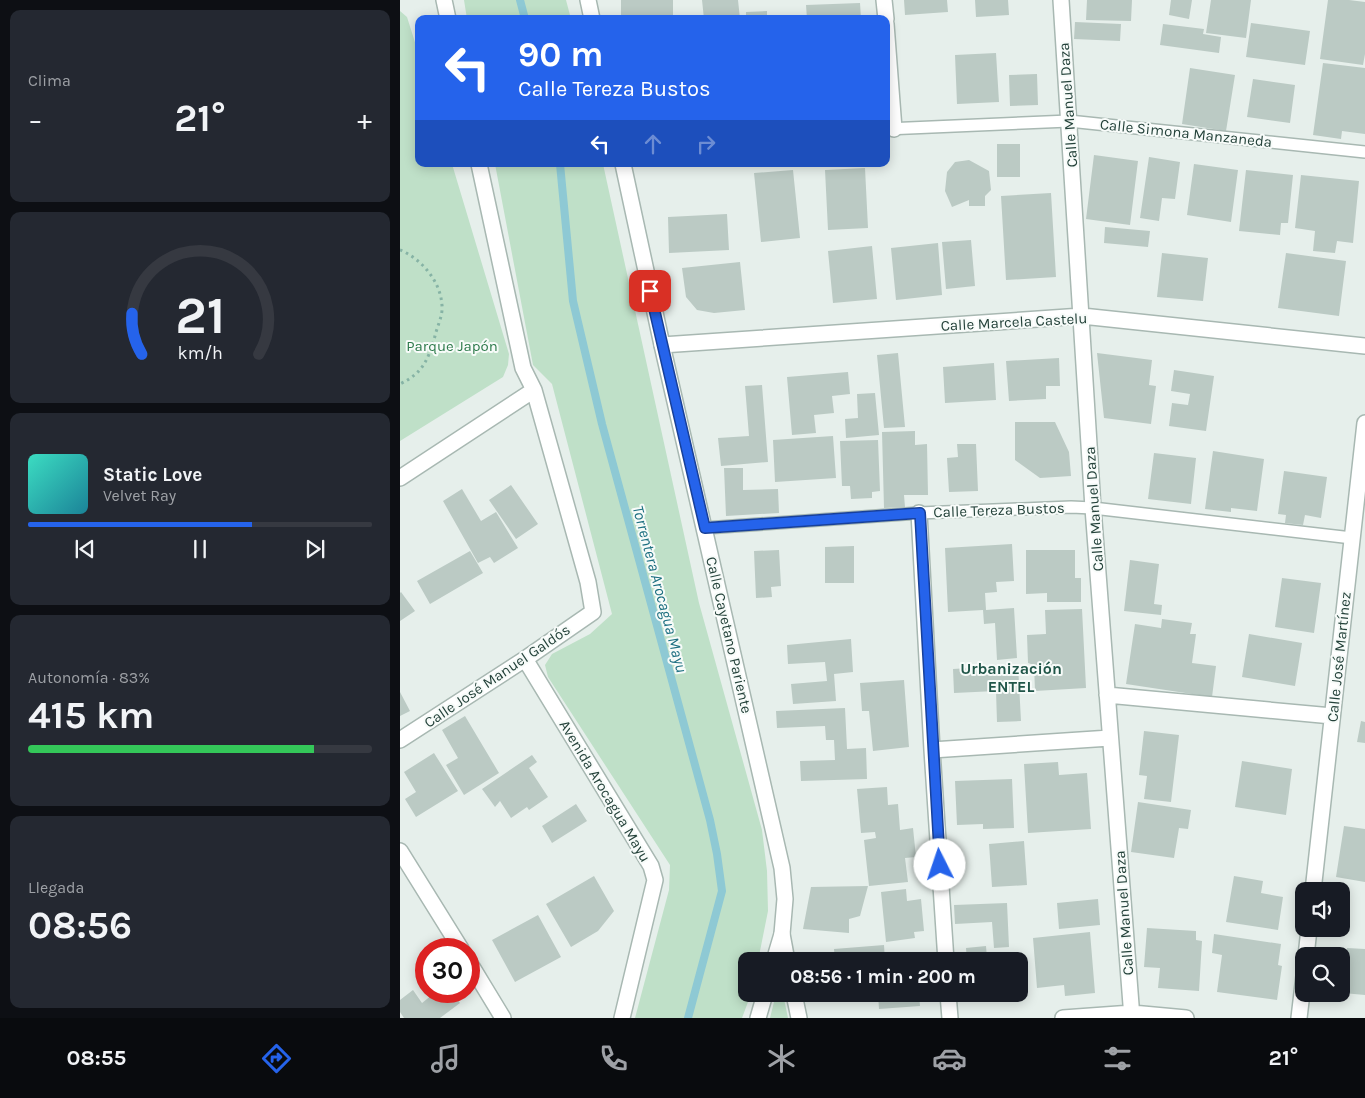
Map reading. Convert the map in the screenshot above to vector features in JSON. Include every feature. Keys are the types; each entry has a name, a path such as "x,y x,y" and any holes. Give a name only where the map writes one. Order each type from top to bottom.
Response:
{"street":[{"path":"444,0 447,15"},
{"path":"588,0 591,15"},
{"path":"884,0 886,15"},
{"name":"Calle Manuel Daza","path":"1062,0 1093,508 1132,1016"},
{"path":"400,478 534,390 523,368 480,167"},
{"name":"Calle Cayetano Pariente","path":"623,167 782,868 785,898 782,934 785,952"},
{"name":"Calle Marcela Castelu","path":"662,345 1082,316 1365,346"},
{"name":"Calle José Manuel Galdós","path":"400,740 525,659 593,612 588,582 534,390"},
{"name":"Calle José Martínez","path":"1314,882 1365,423"},
{"path":"920,513 932,750 945,952"},
{"name":"Avenida Arocagua Mayu","path":"525,659 651,866 655,880 622,1018"},
{"path":"1107,695 1332,716"},
{"path":"932,750 1110,738"},
{"path":"400,851 454,938"},
{"path":"777,952 782,934"},
{"path":"480,980 503,1018"},
{"path":"758,1018 763,1002"},
{"path":"796,1002 799,1018"},
{"path":"949,1002 950,1018"},
{"path":"1299,1018 1301,1002"},
{"path":"1063,1018 1132,1016 1186,1018"}],"lane":[{"name":"Calle Simona Manzaneda","path":"890,129 1069,120 1365,152"},
{"name":"Calle Tereza Bustos","path":"705,528 920,513 1071,507 1352,538"}],"path":[{"path":"400,250 410,254 425,267 437,285 442,307 431,350 424,366 412,378 400,384"}],"green space":[{"path":"464,0 566,0 570,15 466,15"},
{"name":"Parque Japón","path":"400,11 407,17 415,42 415,167 453,167 509,354 508,365 503,377 400,441"},
{"path":"496,167 604,167 699,603 762,830 767,871 768,911 760,952 738,952 738,1002 748,1002 742,1018 635,1018 669,890 670,865 548,677 545,665 552,654 590,634 612,614 552,384 533,365"},
{"path":"774,1002 785,1002 788,1018 770,1018"}],"building":[{"path":"621,0 673,0 673,15 621,15"},
{"path":"702,0 738,0 740,15 704,15"},
{"path":"904,0 947,0 948,12 905,15"},
{"path":"975,0 1008,0 1009,15 976,17"},
{"path":"1087,0 1132,0 1131,21 1086,20"},
{"path":"1171,0 1192,0 1189,19 1169,15"},
{"path":"1211,0 1251,0 1246,38 1206,33"},
{"path":"1328,0 1365,2 1365,54 1363,65 1320,59"},
{"path":"860,3 861,15 807,15 806,5"},
{"path":"767,11 767,15 746,15 746,12"},
{"path":"1075,22 1121,24 1120,41 1074,39"},
{"path":"1251,23 1310,31 1305,65 1246,57"},
{"path":"1163,24 1204,29 1203,34 1221,37 1219,53 1160,45"},
{"path":"996,53 999,102 957,104 955,55"},
{"path":"1323,63 1365,68 1365,134 1342,131 1341,139 1313,135"},
{"path":"1190,68 1235,75 1226,131 1182,124"},
{"path":"1037,74 1038,105 1010,106 1009,75"},
{"path":"1253,79 1295,85 1290,123 1247,117"},
{"path":"997,144 1020,144 1020,177 997,177"},
{"path":"1094,155 1138,161 1130,225 1086,219"},
{"path":"1149,157 1180,162 1175,199 1162,198 1159,221 1140,218"},
{"path":"969,160 989,171 991,190 985,196 985,206 969,206 969,200 952,207 945,191 947,172 955,162"},
{"path":"1194,164 1238,170 1231,222 1187,215"},
{"path":"865,168 868,228 828,230 825,170"},
{"path":"793,170 800,238 761,242 754,173"},
{"path":"1246,170 1293,175 1288,223 1281,223 1280,235 1239,231"},
{"path":"1301,175 1359,181 1353,243 1337,241 1335,253 1313,251 1315,231 1295,228"},
{"path":"1051,193 1056,277 1006,280 1001,196"},
{"path":"727,214 729,250 669,253 668,217"},
{"path":"1105,227 1150,231 1148,247 1104,243"},
{"path":"971,240 975,286 946,289 942,242"},
{"path":"938,243 942,295 896,300 891,248"},
{"path":"872,246 877,299 833,303 828,251"},
{"path":"1162,253 1208,258 1203,301 1157,297"},
{"path":"1286,253 1346,261 1339,316 1278,308"},
{"path":"740,262 745,310 714,313 697,310 686,297 682,268"},
{"path":"898,353 905,427 884,428 877,355"},
{"path":"1097,353 1152,360 1149,385 1156,386 1151,424 1104,418"},
{"path":"1059,358 1060,386 1046,386 1046,399 1009,401 1006,361"},
{"path":"994,363 996,400 945,403 943,367"},
{"path":"1174,370 1214,376 1206,431 1169,426 1172,403 1188,405 1190,394 1171,391"},
{"path":"848,372 850,394 832,396 834,413 814,415 816,433 792,435 787,377"},
{"path":"762,385 768,462 721,466 718,438 749,436 745,386"},
{"path":"875,393 879,435 846,438 845,419 858,418 857,394"},
{"path":"1015,422 1055,422 1069,452 1071,476 1040,478 1015,460"},
{"path":"915,431 915,445 927,444 928,495 904,495 905,507 884,508 882,432"},
{"path":"833,436 836,478 775,482 773,440"},
{"path":"878,440 880,491 872,492 872,498 851,499 850,486 842,486 840,441"},
{"path":"957,444 976,444 978,491 949,492 947,458 958,457"},
{"path":"1213,451 1264,459 1257,511 1231,508 1231,512 1205,509"},
{"path":"1154,453 1196,458 1191,504 1148,499"},
{"path":"724,468 743,468 743,490 778,489 779,513 726,516"},
{"path":"1284,471 1327,477 1321,518 1305,515 1303,525 1285,523 1286,515 1278,514"},
{"path":"511,485 538,524 516,539 489,500"},
{"path":"462,489 481,521 496,512 518,548 494,563 490,557 478,563 443,501"},
{"path":"1012,544 1014,581 996,582 997,592 985,593 986,610 1014,608 1017,658 997,660 995,623 984,624 983,610 948,612 945,548"},
{"path":"854,546 854,583 825,583 825,547"},
{"path":"779,550 781,586 771,587 772,597 756,598 754,551"},
{"path":"1026,550 1075,550 1075,578 1081,578 1081,602 1047,602 1047,593 1026,594"},
{"path":"470,551 483,573 430,604 417,581"},
{"path":"1130,560 1159,564 1154,604 1162,605 1161,615 1124,611"},
{"path":"1282,578 1321,583 1314,633 1275,627"},
{"path":"400,593 415,611 400,621"},
{"path":"1082,609 1086,688 1035,691 1034,665 1028,663 1027,635 1046,634 1045,610"},
{"path":"1162,619 1192,623 1190,634 1196,634 1192,663 1216,666 1212,697 1126,684 1135,624 1161,628"},
{"path":"1249,634 1302,643 1295,686 1242,677"},
{"path":"851,639 853,672 834,674 836,701 793,704 791,684 827,681 825,662 788,664 787,645"},
{"path":"1018,665 1021,721 997,722 996,691 954,693 953,669"},
{"path":"904,680 909,747 873,751 869,711 862,711 860,683"},
{"path":"400,692 410,711 400,716"},
{"path":"845,708 847,749 866,748 867,779 801,781 800,761 835,760 834,740 826,740 825,726 777,728 776,711"},
{"path":"465,716 499,773 464,795 446,765 458,758 442,730"},
{"path":"1361,721 1365,722 1365,743 1357,742"},
{"path":"1144,731 1179,735 1171,802 1144,799 1147,776 1139,775"},
{"path":"434,753 458,791 416,817 405,799 416,792 404,772"},
{"path":"532,755 537,762 529,768 548,797 529,810 527,807 511,818 500,801 495,807 482,789"},
{"path":"1242,761 1292,769 1286,815 1235,807"},
{"path":"1058,762 1059,775 1087,773 1091,829 1028,833 1024,764"},
{"path":"1012,779 1014,828 983,829 983,824 957,825 955,781"},
{"path":"887,787 888,805 898,804 900,830 913,828 916,857 905,858 908,882 869,886 864,840 876,838 875,832 861,833 857,789"},
{"path":"1138,802 1191,810 1188,829 1179,828 1174,858 1131,852"},
{"path":"576,804 587,821 552,843 542,826"},
{"path":"1344,826 1365,829 1365,882 1336,877"},
{"path":"1024,841 1027,885 992,887 989,844"},
{"path":"594,876 614,911 598,931 571,947 546,904"},
{"path":"1234,876 1263,881 1261,893 1283,897 1278,930 1226,922"},
{"path":"868,886 860,916 849,919 849,933 803,929 811,887"},
{"path":"906,889 907,901 921,899 924,931 914,932 915,938 886,942 881,892"},
{"path":"1098,899 1100,925 1059,929 1057,903"},
{"path":"1007,903 1009,947 994,948 992,922 955,924 954,905"},
{"path":"538,915 561,957 515,982 492,940"},
{"path":"1147,928 1196,931 1196,940 1202,941 1199,991 1158,988 1160,968 1144,967"},
{"path":"1090,932 1095,993 1065,996 1064,985 1037,988 1033,938"},
{"path":"1214,934 1281,944 1278,965 1282,966 1277,1000 1217,992 1222,955 1212,953"},
{"path":"884,945 884,952 834,952 834,949"},
{"path":"986,946 986,952 966,952 966,948"},
{"path":"1350,948 1365,949 1365,995 1350,994"},
{"path":"413,990 415,993 415,1003 460,1003 440,1018 404,1018 400,1012 400,1000"},
{"path":"879,1002 920,1002 920,1006 879,1009"}],"waterway":[{"name":"Torrentera Arocagua Mayu","path":"520,0 524,15"},
{"name":"Torrentera Arocagua Mayu","path":"560,167 573,301 602,424 710,820 717,854 722,891 688,1018"}],"district":[{"name":"Urbanización ENTEL","path":"1011,677"}],"route":[{"path":"650,291 705,528 920,513 940,865"}]}
